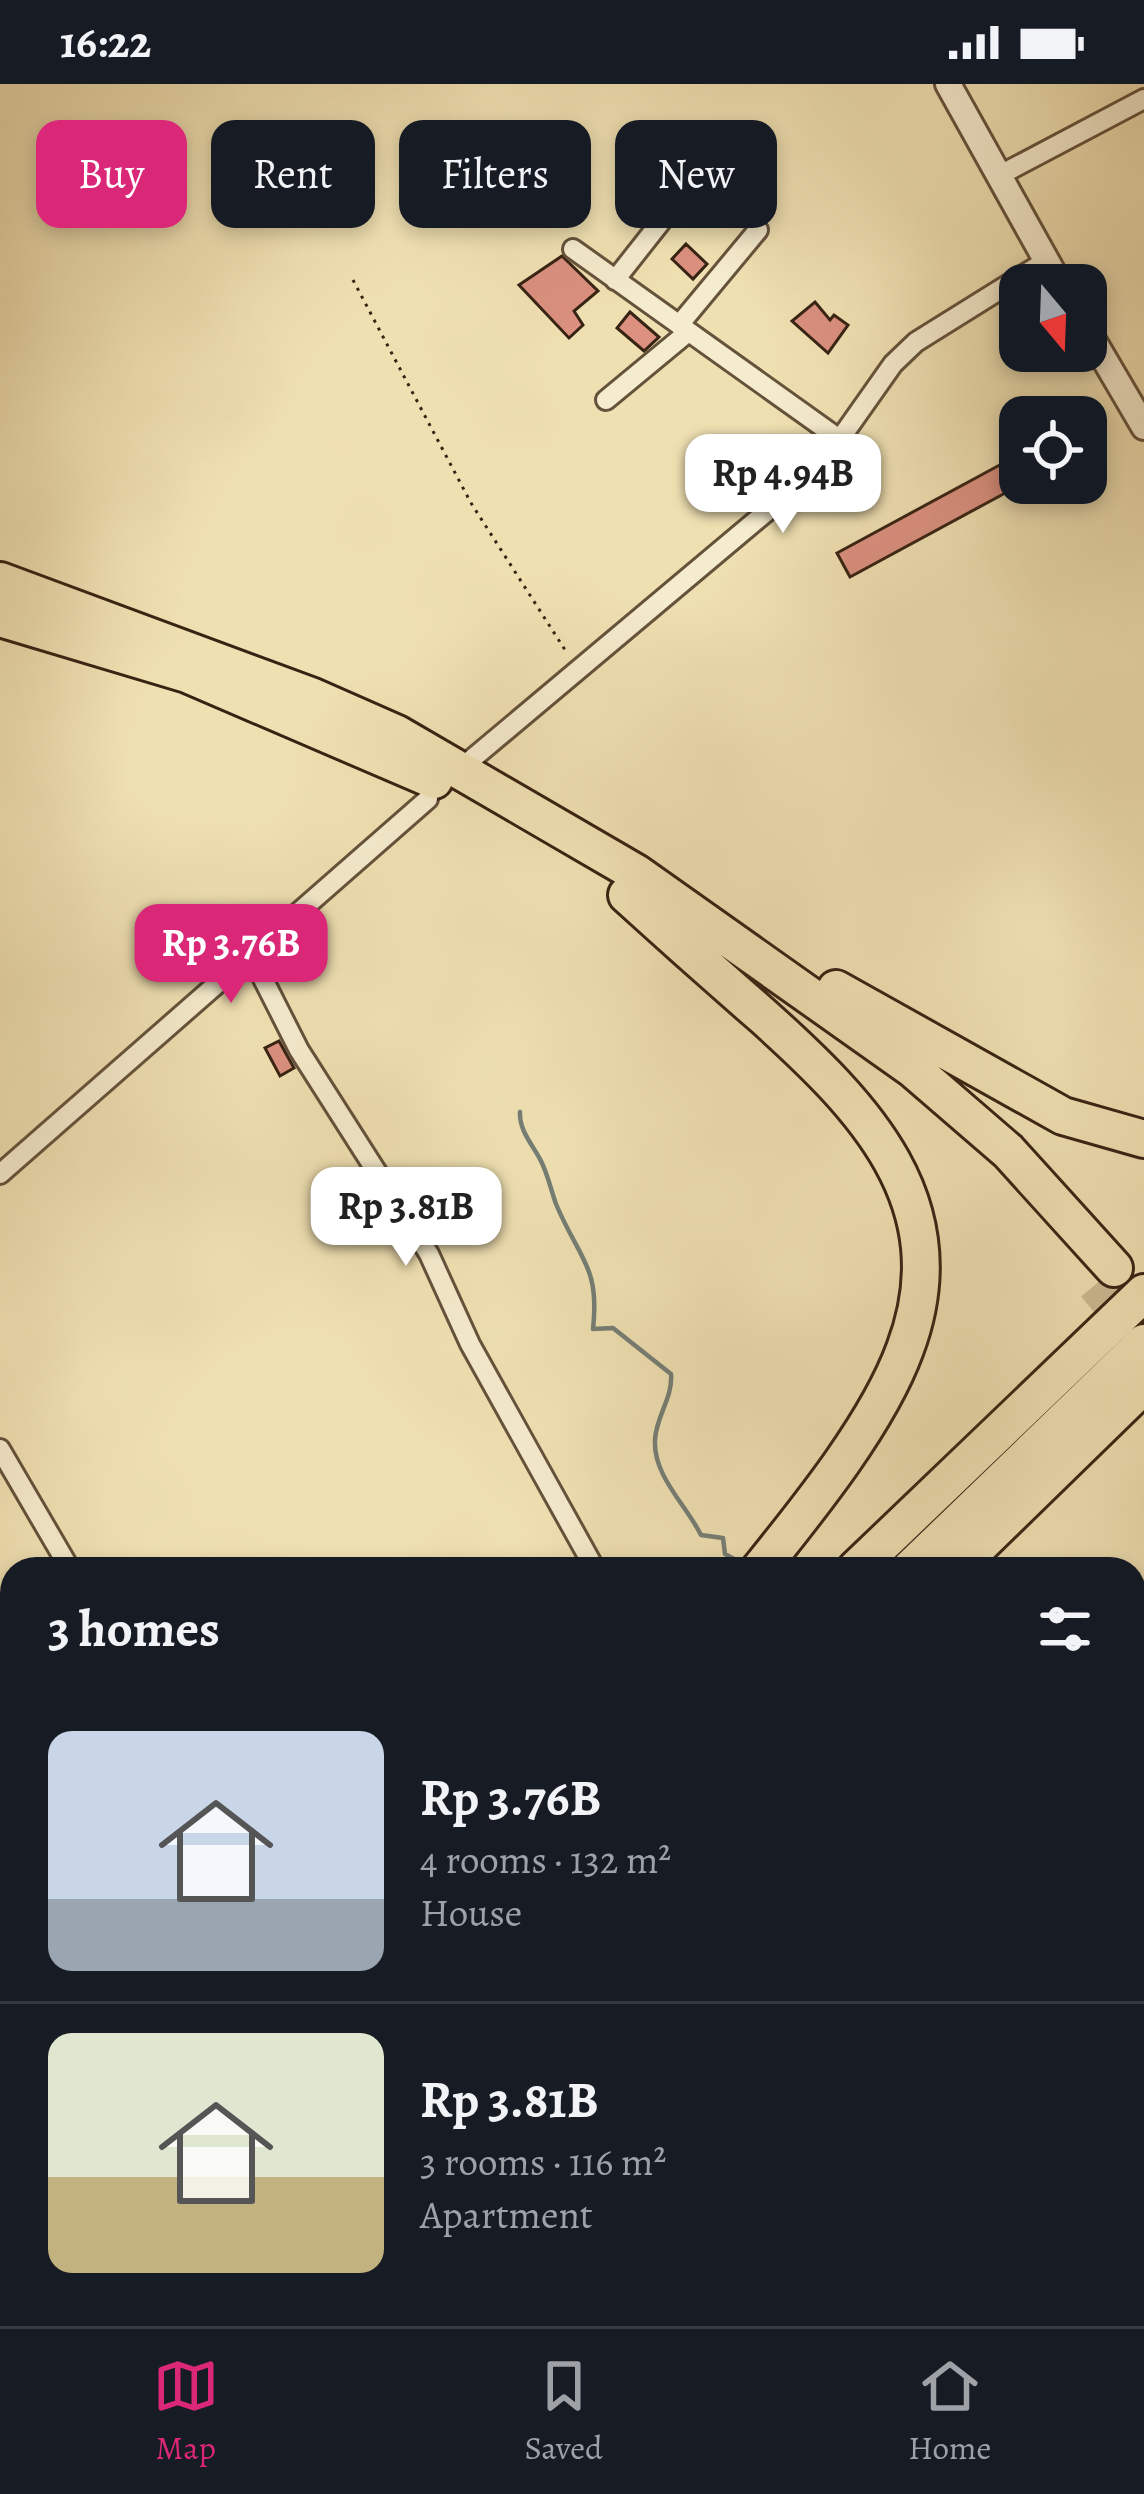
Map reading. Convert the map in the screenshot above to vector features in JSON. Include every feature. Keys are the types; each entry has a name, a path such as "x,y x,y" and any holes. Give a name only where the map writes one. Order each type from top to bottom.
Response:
{"highway":[{"path":"0,581 397,734 631,884 895,1085 1104,1276"},
{"path":"0,618 187,674 412,768 1063,1116 1144,1139"},
{"path":"631,884 842,1087 876,1131 904,1179 919,1242 920,1298 904,1353 823,1487 769,1557"},
{"path":"869,1557 1144,1293"},
{"path":"922,1557 1144,1343"},
{"path":"968,1557 1144,1385"}],"street":[{"path":"948,84 1048,264"},
{"path":"1000,175 1144,99"},
{"path":"615,280 656,228"},
{"path":"606,400 683,329 758,230"},
{"path":"573,250 842,441"},
{"path":"472,759 771,511 842,441 893,364 916,342 1046,261"},
{"path":"1107,364 1144,427"},
{"path":"0,1174 428,799"},
{"path":"250,952 298,1050 429,1254 470,1344 588,1557"},
{"path":"0,1449 9,1480 62,1557"}],"path":[{"path":"353,280 472,503 580,672"}],"building":[{"path":"686,244 707,264 693,279 672,259"},
{"path":"562,256 598,291 574,311 583,325 569,338 519,285"},
{"path":"815,302 830,320 834,315 848,325 828,353 792,321"},
{"path":"630,312 659,337 644,351 617,328"},
{"path":"999,465 999,496 850,577 837,553"},
{"path":"279,1041 294,1068 280,1076 265,1048"}],"waterway":[{"path":"520,1112 524,1132 586,1264 593,1291 593,1329 613,1328 671,1374 655,1440 659,1466 701,1535 723,1538 725,1554 730,1557"}],"tunnel":[{"path":"1095,1285 1138,1337"}]}
